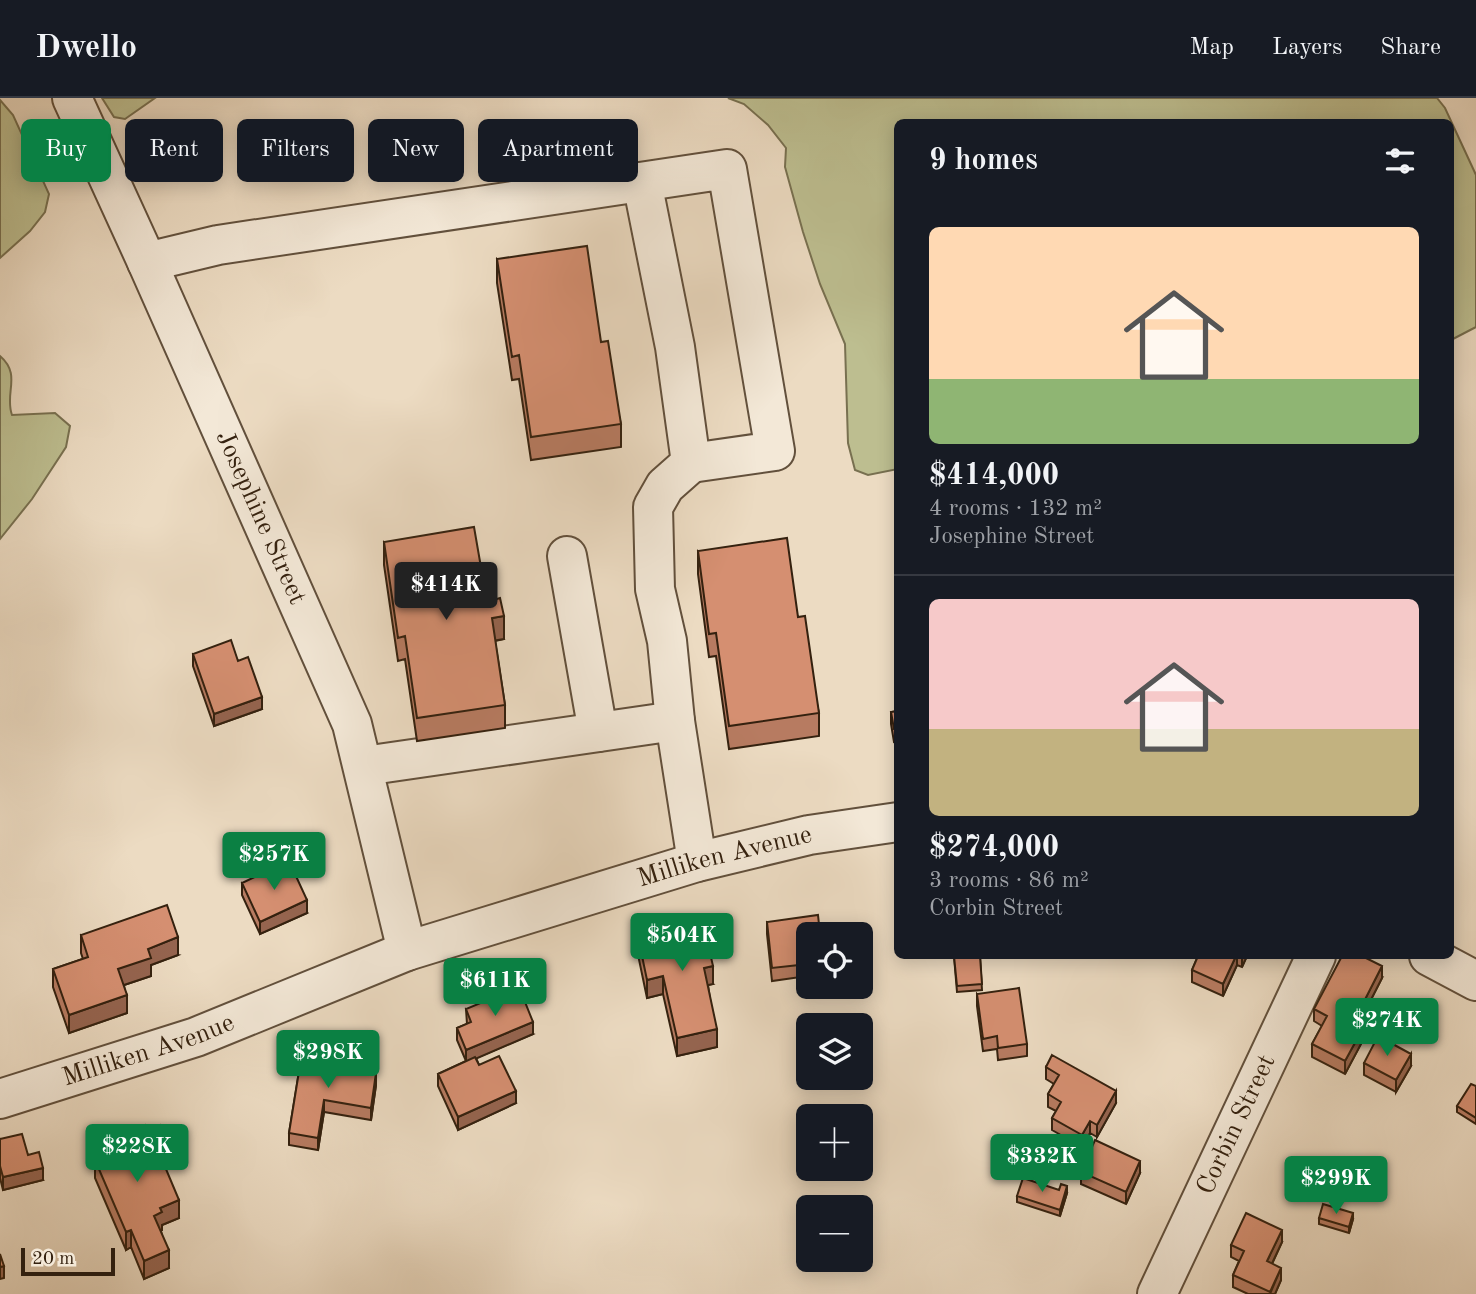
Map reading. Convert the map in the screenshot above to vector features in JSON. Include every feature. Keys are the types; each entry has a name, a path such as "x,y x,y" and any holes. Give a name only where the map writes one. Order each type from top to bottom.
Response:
{"street":[{"name":"Josephine Street","path":"72,98 352,724 407,951"},
{"path":"147,262 218,245 727,169 775,451 691,463 665,486 653,507 655,589 667,641 675,721 697,862"},
{"path":"642,182 675,347 691,463"},
{"path":"567,556 598,732"},
{"path":"364,766 675,721"},
{"name":"Milliken Avenue","path":"0,1098 196,1037 407,951 697,862 809,835 894,823"},
{"name":"Corbin Street","path":"1157,1294 1315,959"},
{"path":"1435,959 1476,981"}],"green space":[{"path":"102,98 155,98 125,119 114,117"},
{"path":"728,98 1437,98 1450,119 894,119 894,470 868,475 855,470 848,443 845,344 820,284 803,232 785,167 786,148 768,125 744,104"},
{"path":"0,100 13,115 21,133 21,182 44,182 49,194 45,212 30,231 0,258"},
{"path":"1454,127 1476,175 1476,327 1454,338"},
{"path":"0,356 10,370 12,415 55,413 70,426 66,447 32,499 0,539"}],"building":[{"path":"587,246 601,342 608,341 621,424 531,437 519,355 512,357 497,259"},
{"path":"474,527 487,602 500,598 504,616 492,618 505,705 417,718 405,636 398,638 384,542"},
{"path":"787,538 798,617 805,616 819,713 729,726 716,633 709,634 698,551"},
{"path":"231,640 238,661 248,657 262,697 214,714 193,654"},
{"path":"289,861 307,900 260,922 242,883"},
{"path":"167,905 178,937 148,949 151,958 118,969 127,995 69,1015 53,969 88,957 81,935"},
{"path":"818,915 819,922 796,922 796,965 772,968 767,922"},
{"path":"702,918 713,966 704,968 717,1029 677,1038 663,976 647,980 637,932"},
{"path":"954,959 980,959 982,984 957,986"},
{"path":"1197,959 1235,959 1223,984 1192,970"},
{"path":"1340,959 1368,959 1382,966 1352,1025 1362,1030 1345,1061 1312,1044 1327,1016 1314,1009"},
{"path":"519,987 533,1022 466,1050 457,1028 471,1022 466,1009"},
{"path":"1019,988 1027,1044 998,1048 997,1036 983,1039 977,994"},
{"path":"1378,1036 1411,1054 1396,1080 1364,1063"},
{"path":"302,1053 363,1063 361,1071 376,1073 371,1108 324,1100 318,1138 289,1133"},
{"path":"1052,1055 1116,1091 1097,1125 1090,1121 1082,1135 1052,1118 1061,1102 1048,1094 1059,1075 1046,1067"},
{"path":"499,1056 516,1091 458,1117 438,1074 475,1057 479,1065"},
{"path":"1471,1084 1476,1086 1476,1118 1457,1106"},
{"path":"145,1125 148,1130 160,1125 165,1138 155,1143 179,1200 160,1208 162,1212 154,1216 169,1250 144,1261 131,1230 126,1232 95,1160 102,1157 93,1137 114,1128 117,1136"},
{"path":"22,1134 28,1155 39,1152 43,1168 3,1177 0,1166 0,1139"},
{"path":"1095,1140 1140,1161 1126,1192 1081,1172"},
{"path":"1023,1178 1059,1190 1061,1184 1067,1186 1060,1210 1017,1196"},
{"path":"1323,1204 1353,1213 1349,1227 1319,1218"},
{"path":"1246,1213 1282,1230 1267,1261 1281,1268 1270,1292 1233,1275 1244,1251 1231,1245"}]}
